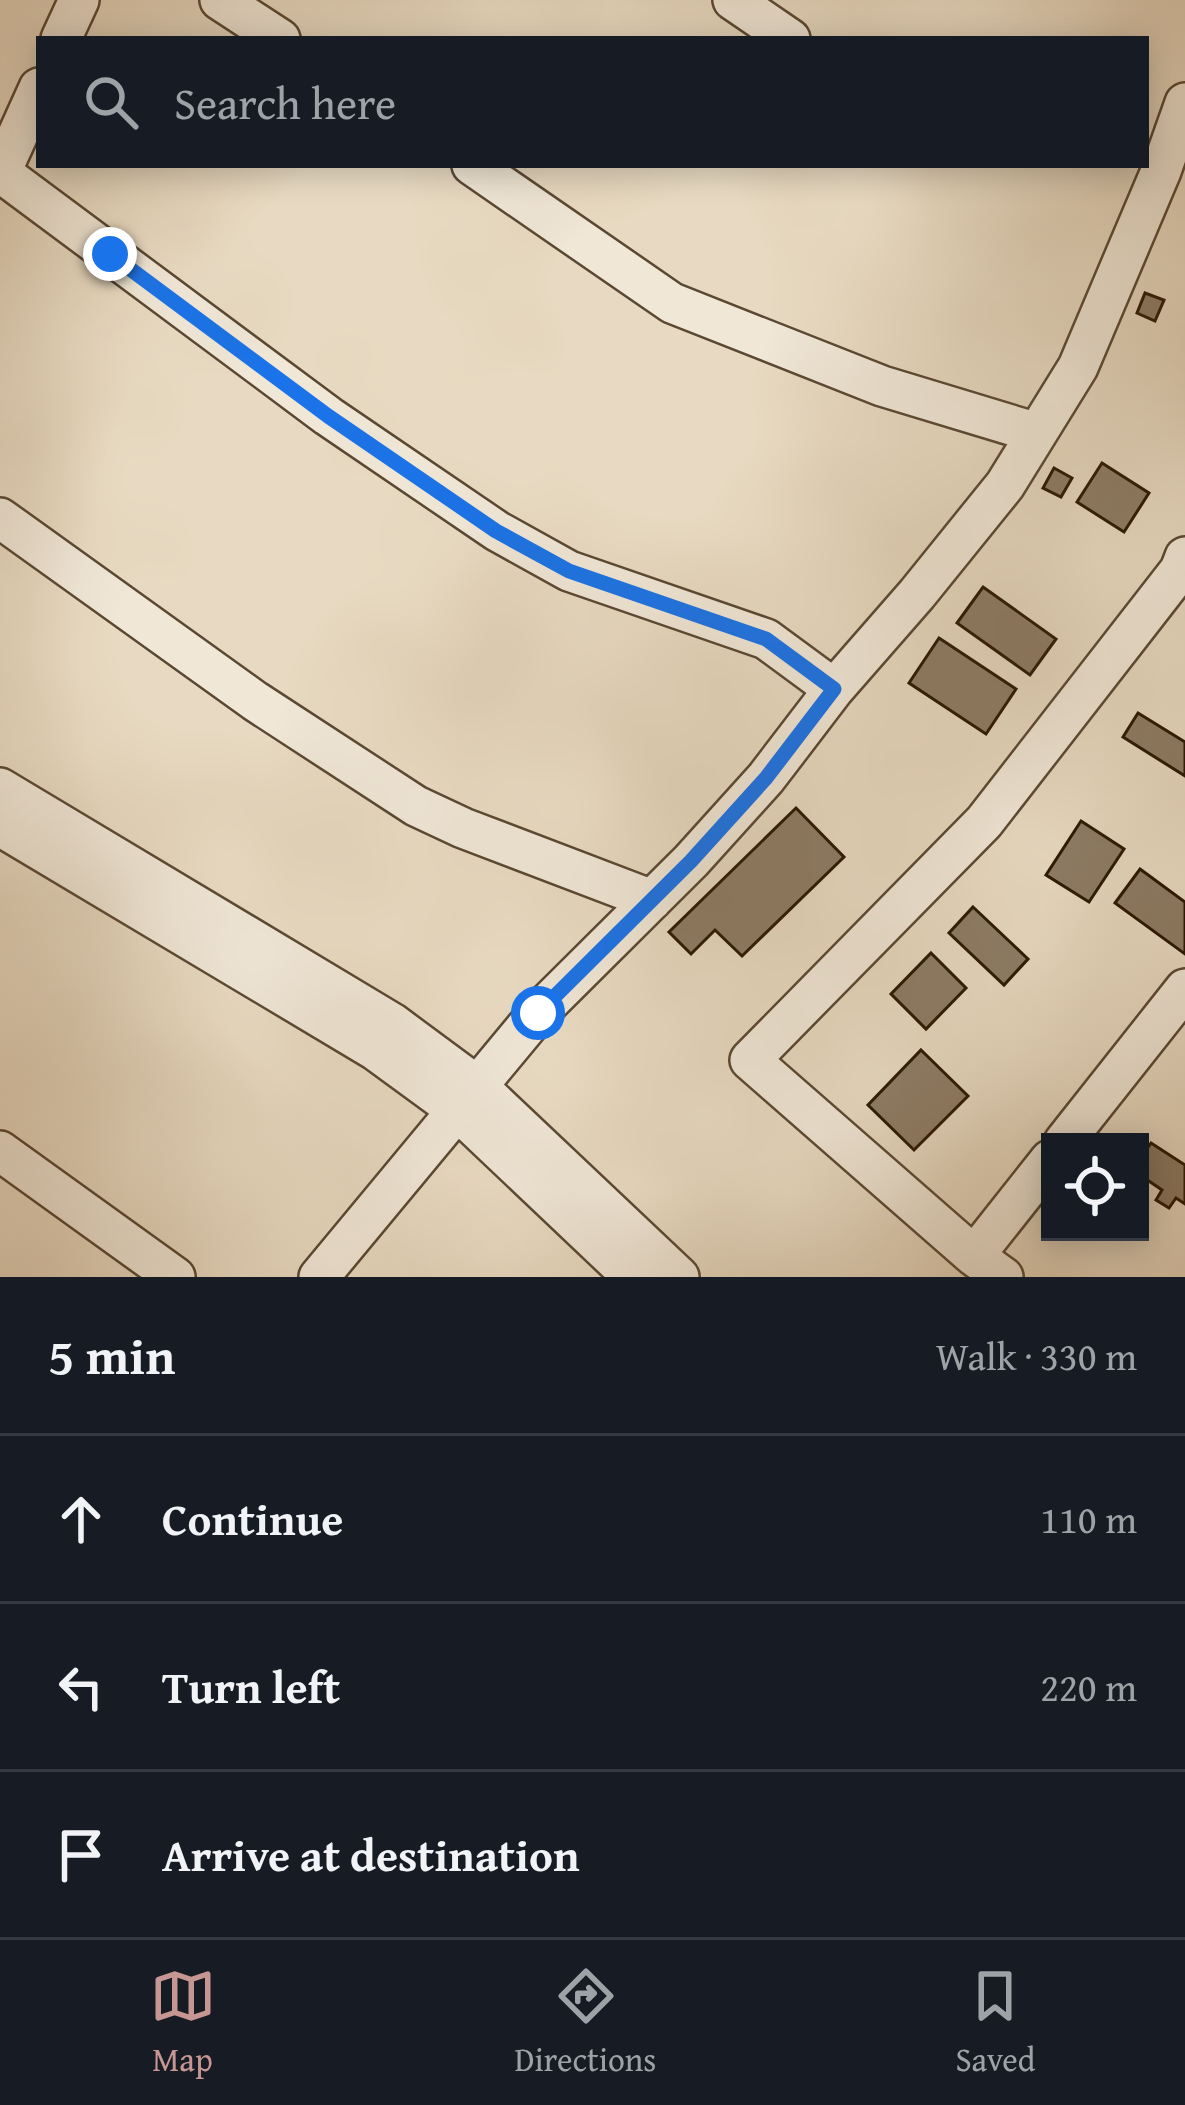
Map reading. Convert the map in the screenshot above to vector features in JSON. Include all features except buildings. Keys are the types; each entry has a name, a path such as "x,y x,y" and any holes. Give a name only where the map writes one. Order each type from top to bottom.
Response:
{"street":[{"path":"62,36 79,0"},
{"path":"220,0 275,36"},
{"path":"733,0 786,36"},
{"path":"36,95 1,172 328,416 496,531 569,571 766,639 834,689"},
{"path":"330,1272 538,1013 766,778 1005,485 1078,367 1151,168 1185,103"},
{"path":"476,168 673,303 882,386 1037,433"},
{"path":"0,518 255,700 416,806 652,900"},
{"path":"1041,1176 989,1267 750,1060 984,821 1180,570 1185,557"},
{"path":"0,788 392,1023 634,1277"},
{"path":"0,826 375,1050 467,1098 679,1277"},
{"path":"1071,1133 1185,989"},
{"path":"0,1151 175,1277"}],"route":[{"path":"110,254 328,416 496,531 569,571 766,639 834,689 766,778 691,861 538,1013"}]}
